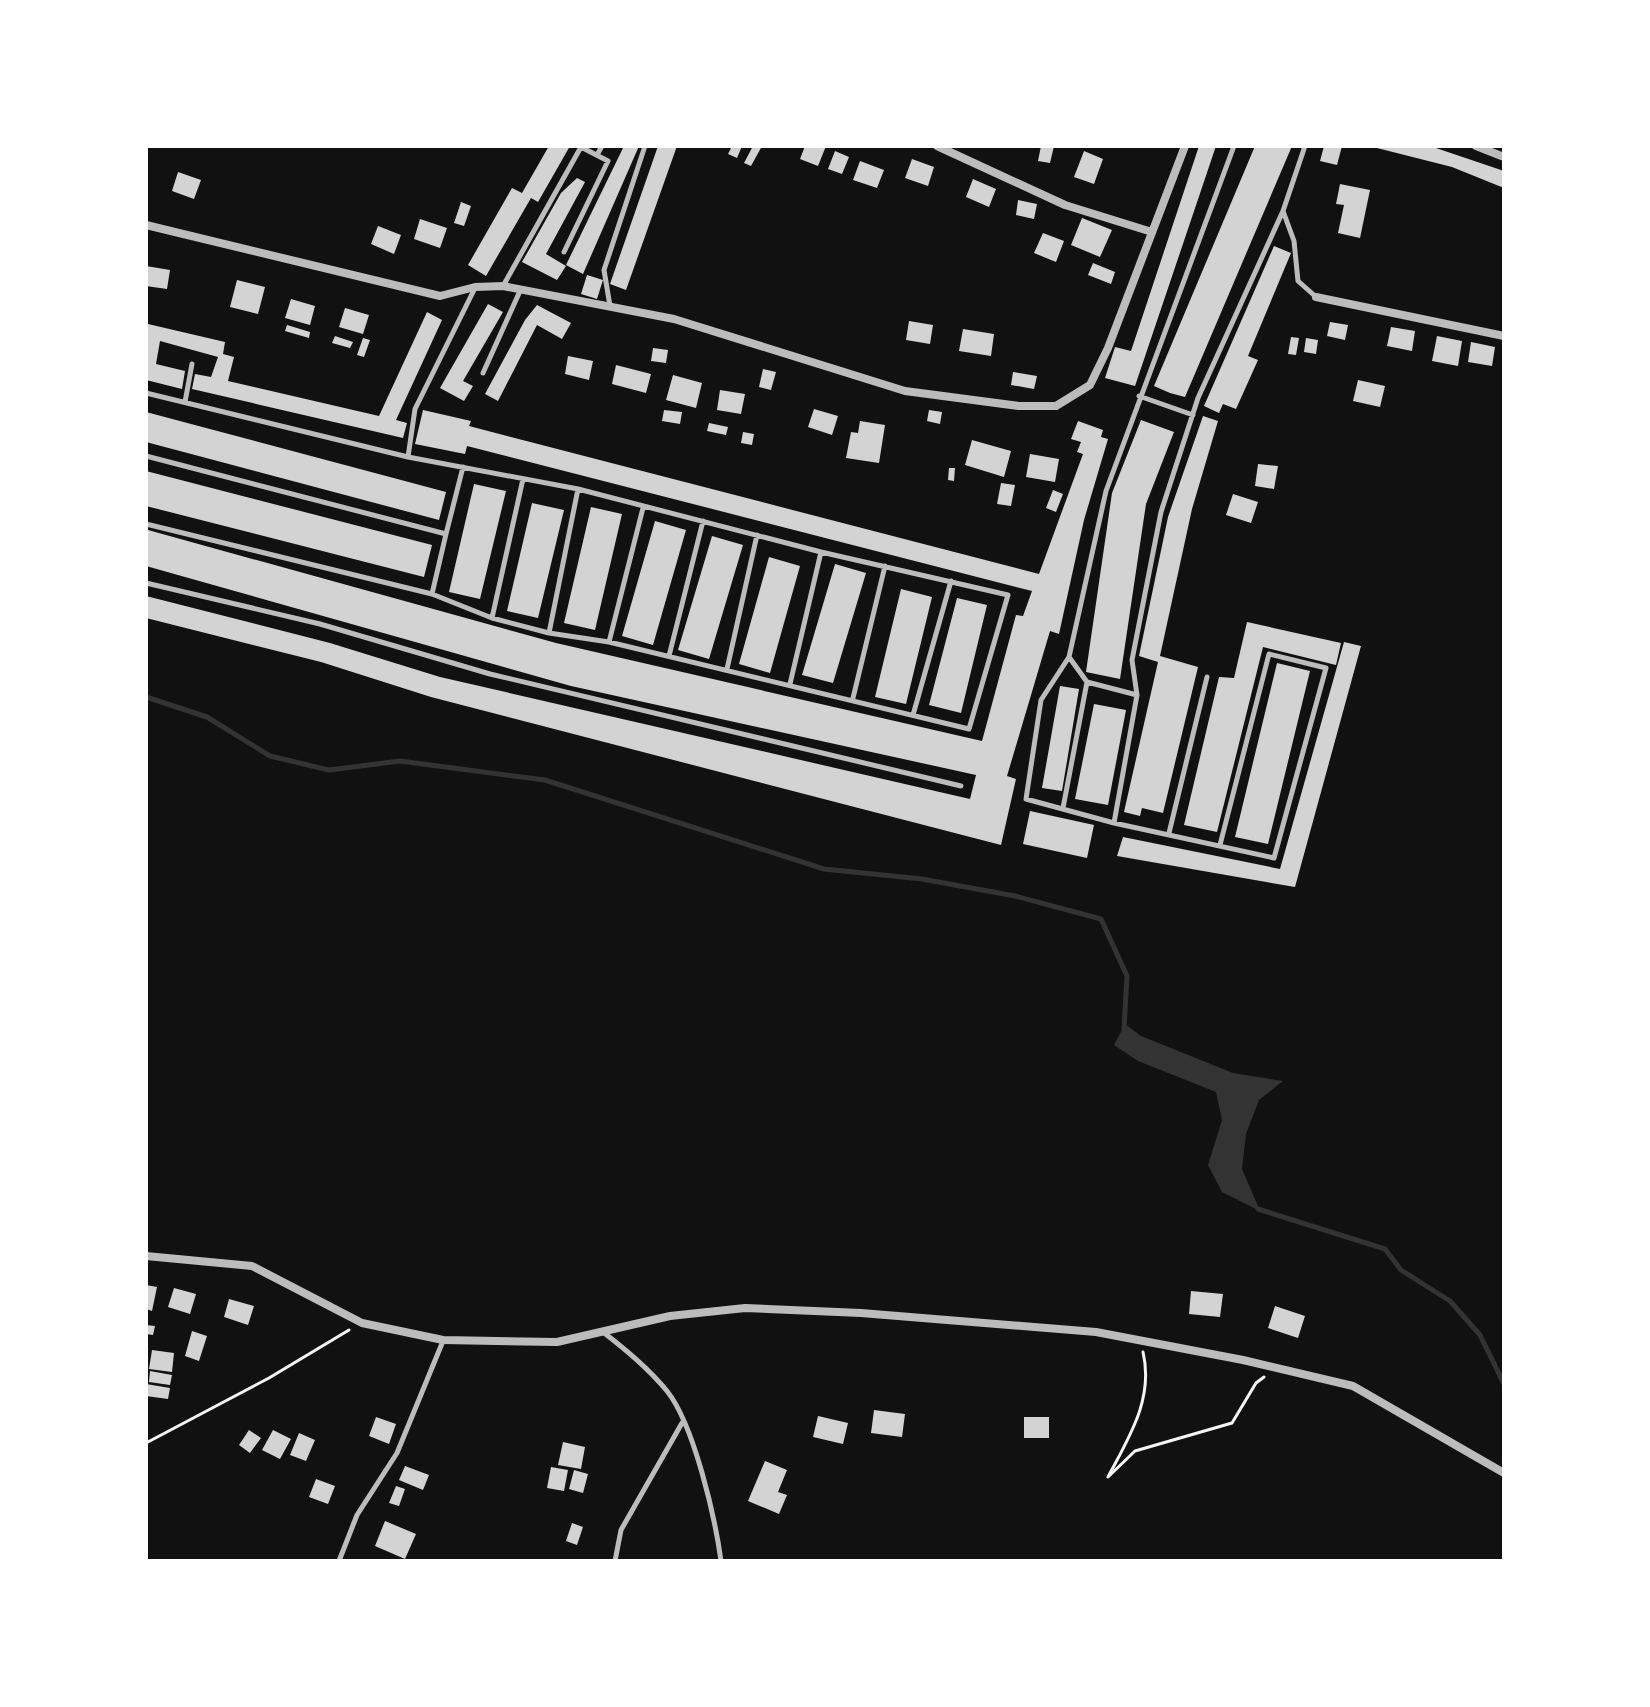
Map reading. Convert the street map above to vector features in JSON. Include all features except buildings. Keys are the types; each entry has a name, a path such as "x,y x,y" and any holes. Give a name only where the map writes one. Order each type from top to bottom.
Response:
{"street":[{"path":"937,146 1065,205 1152,232"},
{"path":"146,225 440,296 475,287 503,286 674,319 905,391 1019,406 1056,406 1090,385 1108,348 1185,146"},
{"path":"1476,146 1504,157"},
{"path":"1316,297 1504,336"},
{"path":"146,1256 252,1266 362,1323 443,1340 557,1342 670,1316 745,1308 861,1313 1096,1332 1353,1386 1504,1473"}],"lane":[{"path":"597,155 602,146"},
{"path":"611,308 604,270 645,146"},
{"path":"1220,845 1269,654 1326,668 1274,858 1114,823 1026,799 1041,700 1069,657 1106,491 1234,146"},
{"path":"1114,823 1137,695 1132,660 1161,512 1193,415 1283,211 1305,146"},
{"path":"503,286 581,147 608,161 564,252"},
{"path":"1283,211 1294,241 1298,281 1316,297"},
{"path":"408,457 415,409 475,287"},
{"path":"483,373 520,291"},
{"path":"185,402 192,364"},
{"path":"146,393 408,457 578,489 821,552 1008,595 969,729 853,698 609,642 549,633 492,618 432,594 146,524"},
{"path":"1139,396 1193,415"},
{"path":"146,456 446,534"},
{"path":"432,594 463,467"},
{"path":"492,618 523,479"},
{"path":"549,633 578,489"},
{"path":"609,642 643,508"},
{"path":"669,656 703,521"},
{"path":"727,669 757,535"},
{"path":"790,684 821,552"},
{"path":"853,698 885,566"},
{"path":"913,715 951,581"},
{"path":"146,583 320,624 490,674 961,786"},
{"path":"1069,657 1087,682 1137,695"},
{"path":"1169,833 1207,677"},
{"path":"1063,808 1087,682"},
{"path":"603,1332 635,1358 669,1394 713,1505 721,1561"},
{"path":"339,1561 357,1515 397,1453 443,1340"},
{"path":"615,1561 621,1530 682,1422"}],"path":[{"path":"146,1443 269,1378 362,1323"},
{"path":"1140,1340 1147,1370 1142,1409 1108,1477 1135,1451 1232,1423 1256,1383 1276,1368"}],"shaded area":[{"path":"1125,1024 1141,1036 1233,1073 1283,1081 1259,1100 1246,1134 1242,1169 1260,1211 1222,1192 1208,1165 1222,1120 1216,1092 1138,1061 1114,1045"}],"waterway":[{"path":"146,697 207,717 270,756 329,770 400,761 545,780 824,869 922,879 1015,896 1101,919 1127,976 1124,1029"},
{"path":"1258,1209 1385,1249 1401,1270 1450,1301 1480,1335 1504,1384"}]}
